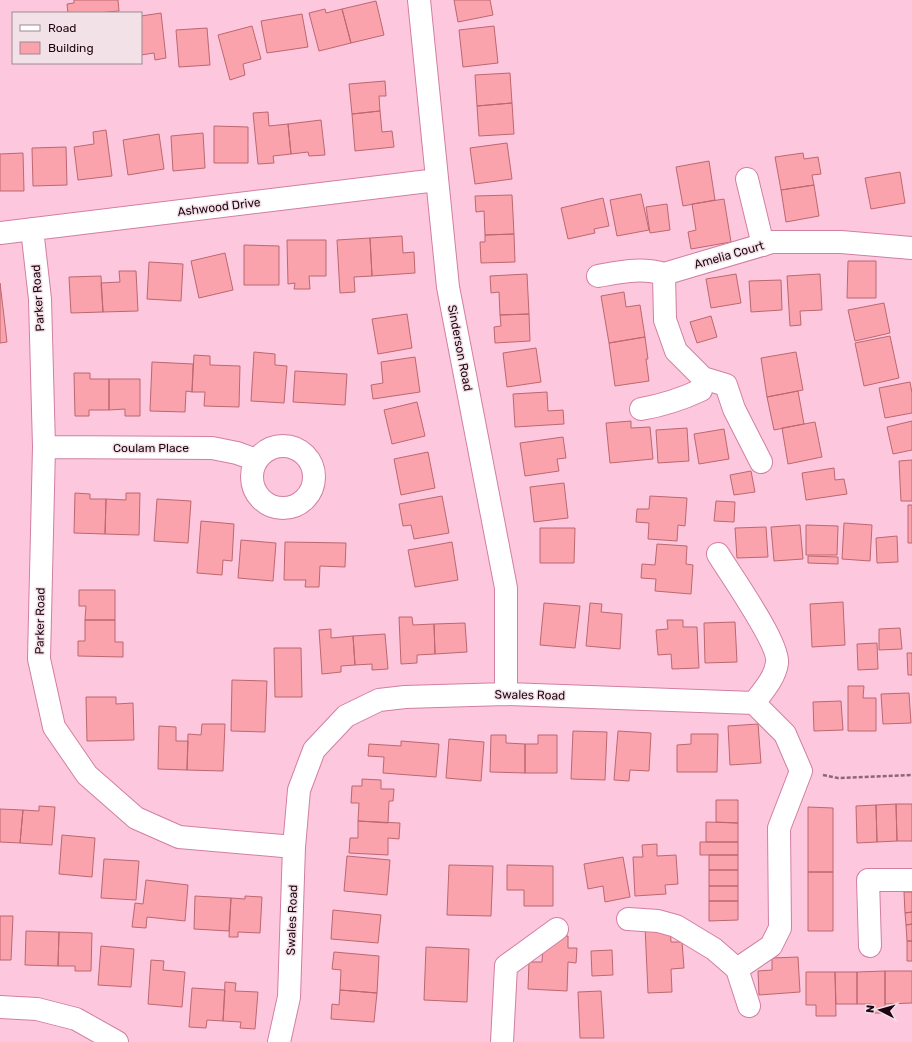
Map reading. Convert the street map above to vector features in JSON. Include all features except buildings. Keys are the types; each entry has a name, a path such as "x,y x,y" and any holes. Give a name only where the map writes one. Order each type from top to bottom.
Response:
{"street":[{"name":"Sinderson Road","path":"419,0 448,287 506,588 506,694"},
{"path":"747,179 763,245"},
{"name":"Ashwood Drive","path":"0,233 437,180"},
{"name":"Parker Road","path":"32,229 40,299 44,448 39,659 54,727 87,775 136,818 180,837 294,847"},
{"name":"Amelia Court","path":"664,274 772,242 841,242 912,248"},
{"path":"598,276 640,269 653,270 664,274 665,320 676,351 704,378 726,385 734,409 761,462"},
{"path":"641,409 665,405 701,390 704,378"},
{"name":"Coulam Place","path":"44,448 212,448 237,452 256,460"},
{"path":"718,554 765,629 777,656 777,663 774,673 769,683 754,703 785,734 801,771 779,828 780,928 771,946 737,969"},
{"name":"Swales Road","path":"279,1042 289,997 294,847 299,790 314,750 346,716 380,700 405,697 506,694 754,703"},
{"path":"870,946 868,880 912,880"},
{"path":"628,919 658,921 676,926 714,949 737,969 749,1006"},
{"path":"502,1042 506,966 557,929"},
{"path":"0,1008 37,1009 76,1020 117,1042"}],"path":[{"path":"801,771 838,778 912,776"}]}
